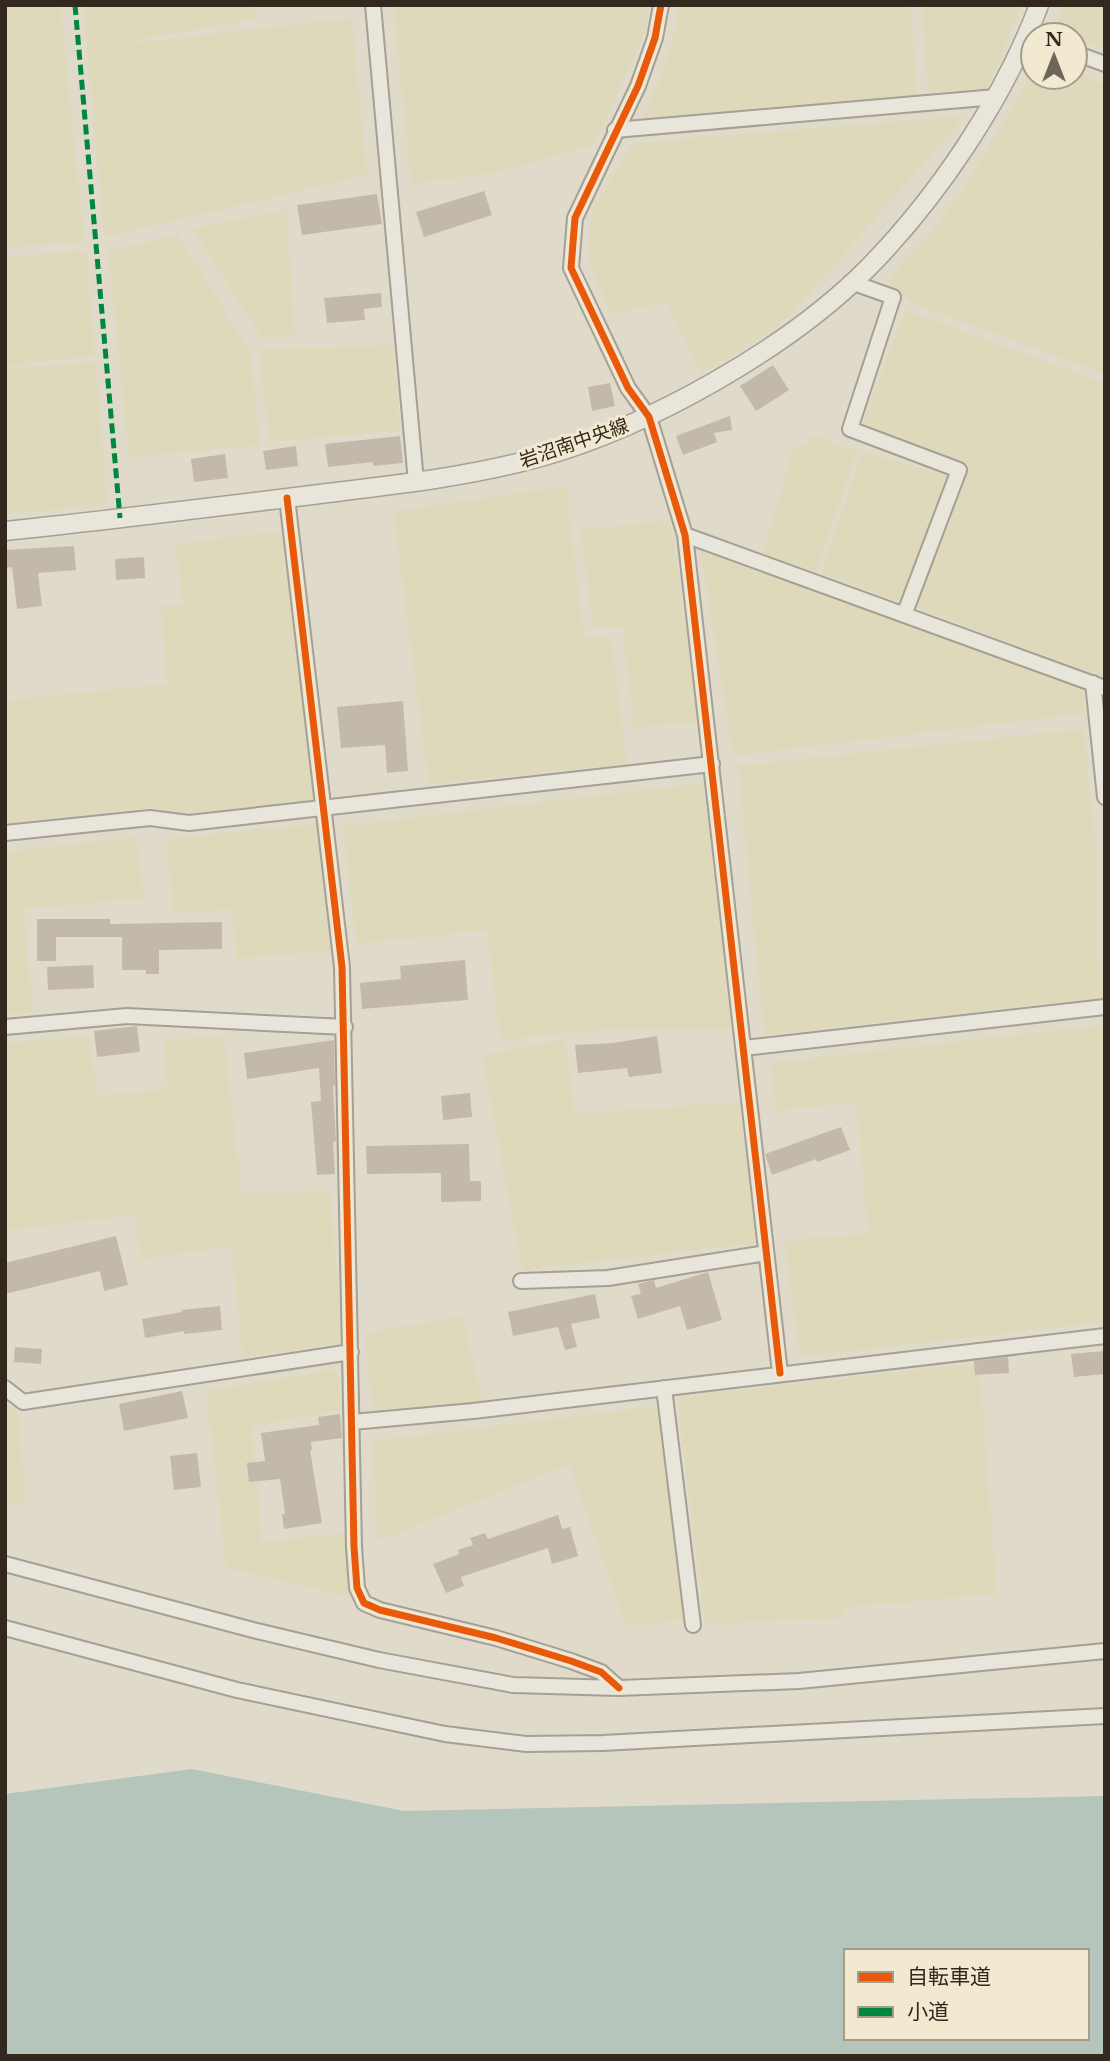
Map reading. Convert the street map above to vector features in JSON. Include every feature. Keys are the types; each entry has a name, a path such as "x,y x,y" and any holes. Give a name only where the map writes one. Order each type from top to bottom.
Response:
{"street":[{"path":"373,5 416,482"},
{"path":"661,5 655,38 638,86 575,218 571,268 628,388 649,416 685,535 780,1373"},
{"name":"岩沼南中央線","path":"5,531 416,482 483,471 542,457 596,439 649,416 778,341 866,270 917,212 964,147 1019,56"},
{"path":"615,130 996,97"},
{"path":"851,282 893,297 850,429 959,470 904,615"},
{"path":"287,498 342,967 357,1588 364,1603 380,1610 496,1638 571,1661 601,1672 619,1688"},
{"path":"685,535 1099,686 1105,797"},
{"path":"5,833 150,818 189,823 712,764"},
{"path":"744,1048 1105,1006"},
{"path":"5,1027 127,1016 345,1027"},
{"path":"521,1281 607,1278 766,1253"},
{"path":"352,1422 473,1411 1105,1336"},
{"path":"5,1388 23,1402 351,1352"},
{"path":"664,1388 693,1625"},
{"path":"5,1564 253,1630 379,1660 513,1685 619,1688 799,1681 1105,1651"},
{"path":"5,1628 237,1690 445,1734 526,1744 603,1743 1105,1716"}],"shaded area":[{"path":"5,5 61,5 84,242 5,248"},
{"path":"83,5 254,5 255,19 105,46 352,18 367,175 104,237"},
{"path":"649,5 645,32 595,144 500,172 411,184 393,7"},
{"path":"677,5 910,5 918,96 641,120 659,82 675,31"},
{"path":"921,5 1022,5 987,89 928,92"},
{"path":"1062,5 1105,5 1105,49 1089,43 1089,21 1057,21"},
{"path":"1089,79 1105,85 1105,235 1101,246 1105,248 1105,374 911,303 887,281 954,204 1022,91 1089,91"},
{"path":"965,116 782,325 701,373 667,302 612,314 587,259 592,210 633,143"},
{"path":"286,209 295,335 262,338 193,229"},
{"path":"178,235 251,354 260,445 129,457 108,251"},
{"path":"86,250 95,356 5,366 5,258"},
{"path":"905,310 1105,383 1105,677 916,608 969,465 862,426"},
{"path":"393,345 400,430 269,442 259,350"},
{"path":"96,362 107,505 5,514 5,368"},
{"path":"815,436 857,451 815,575 763,554 792,451"},
{"path":"862,451 948,477 902,603 821,573"},
{"path":"566,486 584,638 611,636 627,764 429,784 393,512"},
{"path":"670,520 699,721 634,728 622,627 593,629 581,530"},
{"path":"281,531 315,800 192,815 157,807 5,823 5,700 166,684 161,606 182,605 176,544"},
{"path":"700,548 1082,686 1086,713 733,756"},
{"path":"1084,729 1097,860 1096,955 1105,976 1105,997 764,1035 738,766"},
{"path":"703,783 732,1029 610,1029 500,1040 487,930 356,944 343,826"},
{"path":"317,824 331,950 236,959 232,909 174,914 166,839"},
{"path":"136,837 144,898 24,909 33,1012 5,1015 5,852"},
{"path":"1105,1025 1105,1322 800,1357 784,1241 868,1233 856,1102 777,1111 770,1063"},
{"path":"89,1036 98,1096 167,1089 163,1040 224,1036 242,1193 330,1192 343,1343 243,1358 231,1246 140,1259 135,1215 5,1231 5,1043"},
{"path":"565,1039 575,1114 740,1102 756,1243 522,1270 482,1055"},
{"path":"463,1316 482,1402 372,1410 365,1333"},
{"path":"979,1363 997,1594 847,1607 842,1618 705,1624 677,1397"},
{"path":"336,1369 344,1409 252,1427 262,1542 345,1533 351,1597 226,1568 206,1391"},
{"path":"5,1403 19,1415 25,1506 5,1501"},
{"path":"660,1406 685,1620 626,1626 569,1464 377,1542 373,1441"},
{"path":"192,1769 404,1811 1105,1796 1105,2056 5,2056 5,1794"}],"building":[{"path":"484,191 492,215 424,237 416,212"},
{"path":"377,194 382,224 302,235 297,205"},
{"path":"381,293 382,307 364,309 365,320 327,323 324,298"},
{"path":"773,365 789,390 756,411 740,386"},
{"path":"610,383 615,406 592,411 588,387"},
{"path":"730,416 732,430 714,433 717,442 683,455 676,436"},
{"path":"400,436 403,463 373,466 373,462 328,467 325,444"},
{"path":"296,446 298,466 266,470 263,451"},
{"path":"225,454 228,478 194,482 191,459"},
{"path":"74,546 76,570 38,573 42,606 17,609 12,567 5,568 5,550"},
{"path":"144,557 145,578 116,580 115,559"},
{"path":"403,701 408,771 387,773 385,745 341,748 337,707"},
{"path":"37,919 110,919 110,924 222,922 222,949 159,950 159,974 146,974 146,970 122,970 122,937 56,937 56,961 37,961"},
{"path":"465,960 468,1000 362,1009 360,983 401,979 400,966"},
{"path":"93,965 94,988 48,990 47,967"},
{"path":"137,1026 140,1052 97,1057 94,1031"},
{"path":"657,1036 662,1073 629,1077 627,1068 578,1073 575,1045 613,1043"},
{"path":"334,1040 335,1174 317,1175 311,1102 321,1101 319,1068 247,1079 244,1053"},
{"path":"470,1093 472,1117 443,1120 441,1096"},
{"path":"841,1127 850,1150 772,1175 765,1154"},
{"path":"469,1144 470,1181 481,1181 481,1201 441,1202 441,1173 367,1174 366,1146"},
{"path":"116,1236 128,1285 104,1291 100,1271 5,1294 5,1263"},
{"path":"708,1272 722,1320 687,1330 680,1306 638,1319 631,1296 641,1294 638,1284 654,1280 656,1288"},
{"path":"595,1294 600,1318 571,1324 577,1347 565,1350 558,1327 513,1336 508,1312"},
{"path":"220,1306 222,1330 184,1334 184,1331 145,1338 142,1319 182,1310"},
{"path":"15,1347 42,1349 41,1364 14,1362"},
{"path":"1104,1351 1105,1374 1074,1377 1071,1354"},
{"path":"1008,1357 1009,1373 975,1375 974,1361"},
{"path":"182,1391 188,1418 124,1431 119,1404"},
{"path":"340,1414 342,1438 311,1442 322,1523 284,1529 282,1514 285,1514 280,1479 249,1482 247,1463 265,1461 261,1433 319,1425 318,1417"},
{"path":"197,1453 201,1487 174,1490 170,1456"},
{"path":"558,1515 562,1529 570,1527 578,1556 552,1564 548,1548 461,1577 464,1586 446,1593 433,1564 459,1554 458,1550 473,1545 470,1538 485,1533 488,1539"}],"marked path":[{"path":"75,5 120,518"}],"cycle path":[{"path":"661,5 655,38 638,86 575,218 571,268 628,388 649,417 685,535 780,1373"},
{"path":"287,498 342,967 357,1588 364,1603 380,1610 496,1638 571,1661 601,1672 619,1688"}]}
